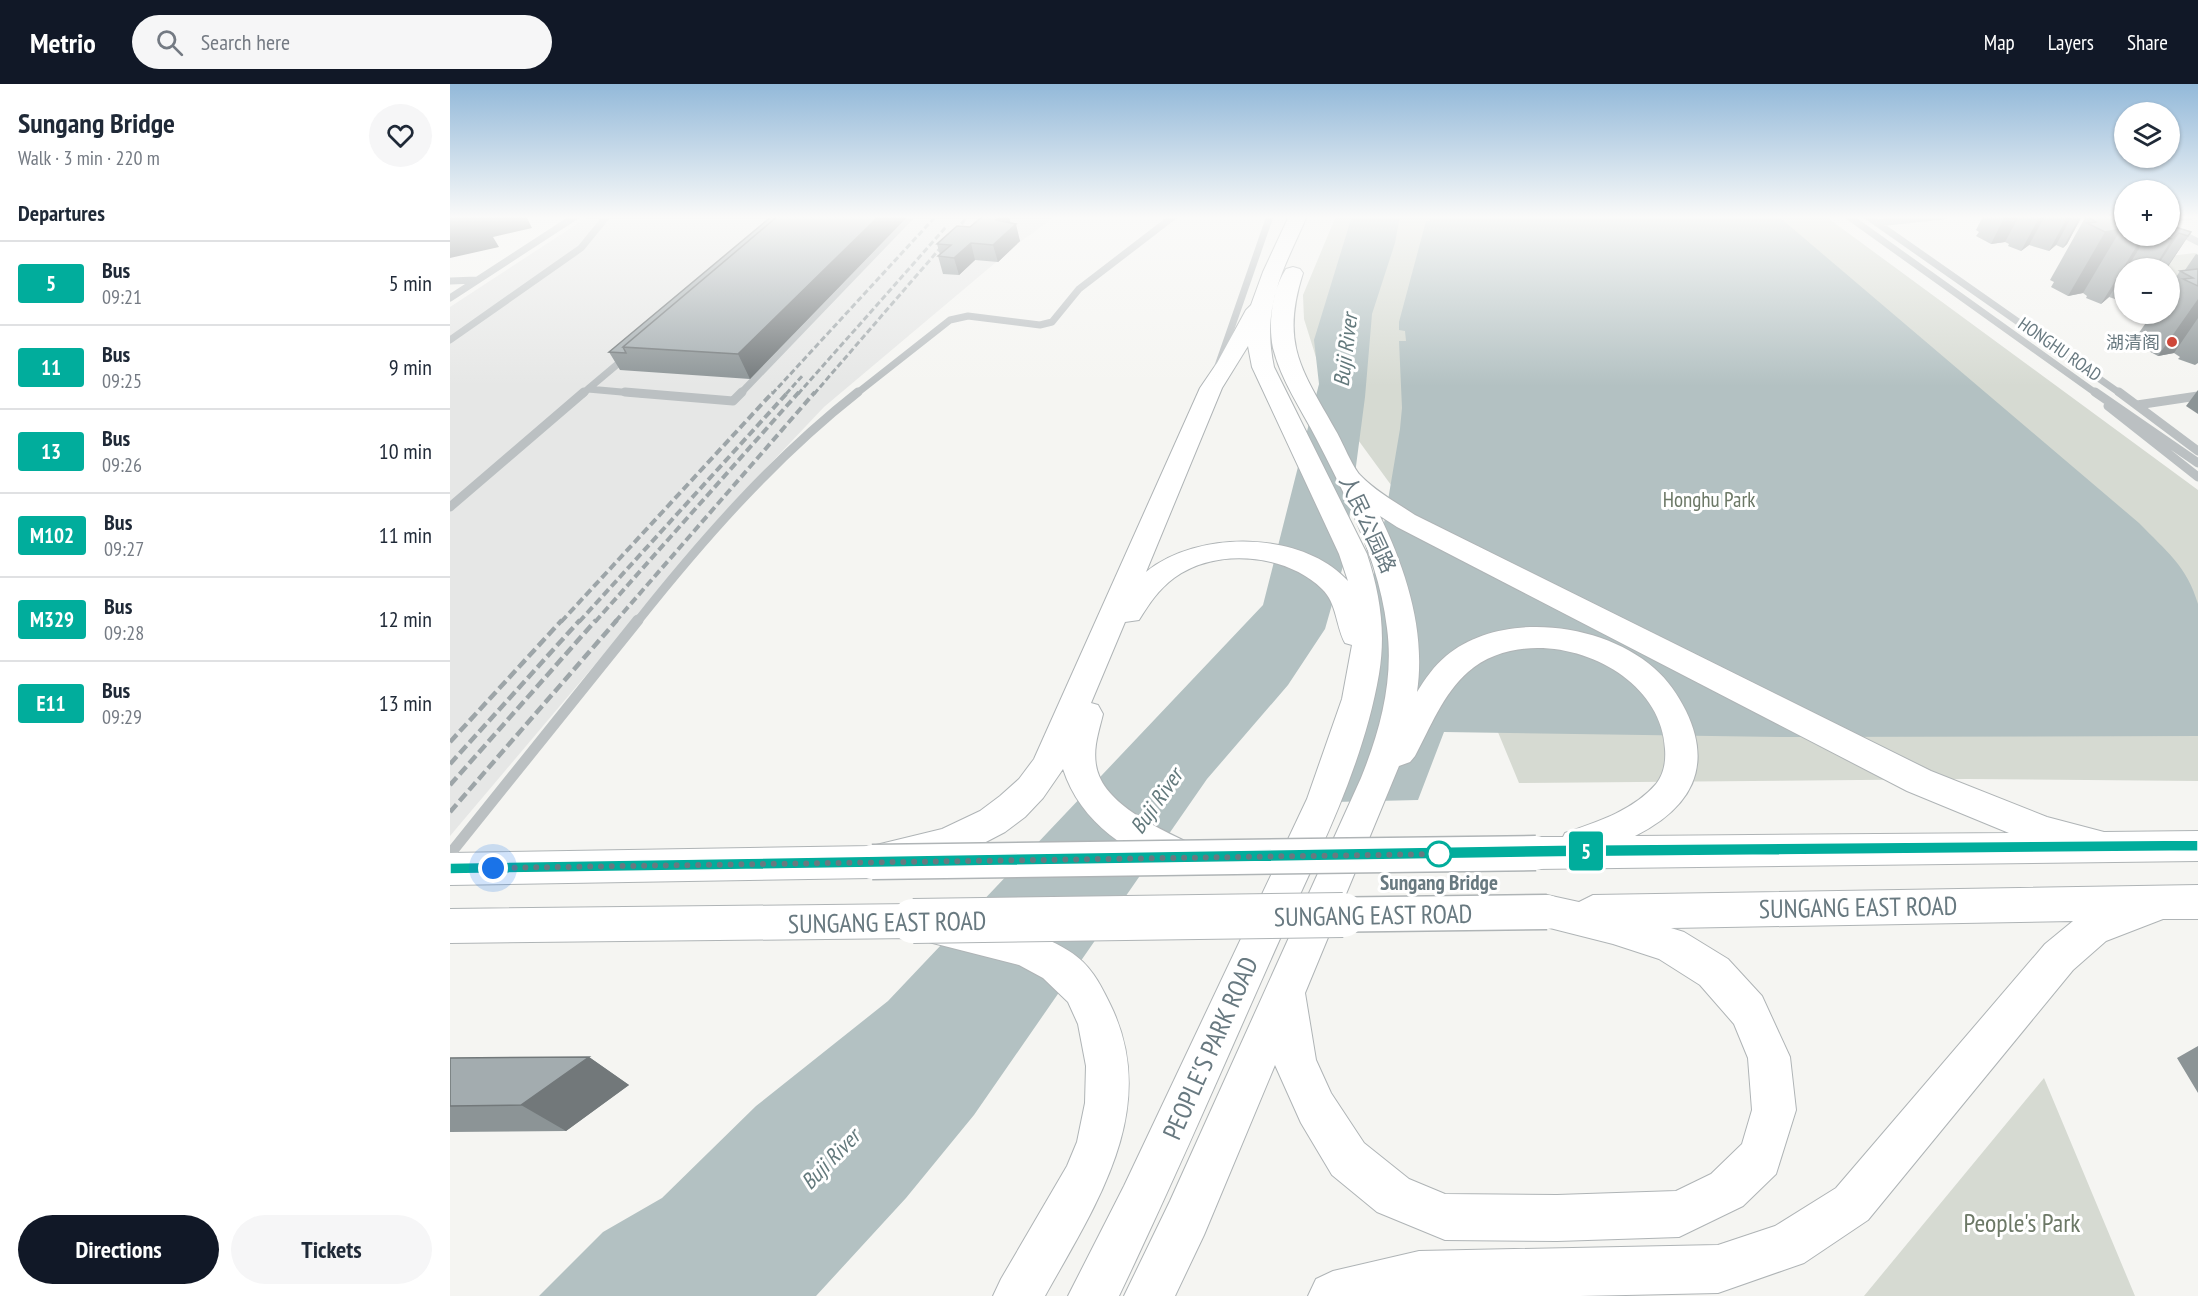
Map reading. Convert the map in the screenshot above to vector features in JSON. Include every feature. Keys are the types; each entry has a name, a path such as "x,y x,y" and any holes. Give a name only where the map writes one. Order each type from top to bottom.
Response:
{"main road":[{"path":"1182,857 1145,839 1111,816 1085,787 1079,770 1077,749 1104,655 1211,388 1228,364 1261,302 1274,273"},
{"path":"1261,302 1256,333 1271,352 1280,334 1283,300 1293,273"},
{"name":"人民公园路","path":"1324,799 1358,702 1367,628 1365,596 1353,554 1263,367 1271,352 1293,373 1384,550 1402,622 1404,674 1398,720 1382,769 1364,811"},
{"path":"1344,471 1373,499 1406,521 1919,781 2043,831 2108,848"},
{"path":"872,862 928,850 967,834 1003,815 1020,802 1034,787 1048,766 1104,655 1138,595 1154,578 1170,567 1216,552 1237,550 1281,554 1298,559 1322,573 1334,584 1344,599 1364,662"},
{"path":"1382,769 1403,747 1441,680 1459,662 1481,649 1513,639 1547,637 1580,642 1610,653 1636,668 1668,703 1681,738 1682,760 1676,782 1661,800 1643,815 1608,833 1548,852"},
{"name":"PEOPLE'S PARK ROAD","path":"1093,1296 1140,1202 1324,799"},
{"name":"PEOPLE'S PARK ROAD","path":"1149,1296 1187,1218 1364,811"},
{"path":"450,868 1548,852 2198,846"},
{"path":"1333,1296 1419,1275 1718,1269 1787,1246 1852,1204 2060,957 2092,929 2181,902"},
{"name":"SUNGANG EAST ROAD","path":"450,926 2181,902"},
{"path":"1285,990 1295,1063 1316,1108 1348,1159 1393,1196 1444,1217 1557,1218 1679,1214 1727,1190 1760,1158 1774,1110 1768,1057 1748,1010 1714,972 1670,945 1613,927 1547,912"},
{"path":"913,921 1027,949 1057,965 1082,988 1098,1023 1107,1066 1107,1103 1099,1143 1083,1182 1018,1296"}],"street":[{"path":"450,298 488,273"},
{"path":"450,340 546,273"},
{"path":"588,389 733,401 857,273"},
{"path":"450,854 681,567 814,426 950,321 968,316 1040,325 1052,322 1079,290 1101,273"},
{"path":"1211,388 1250,273"},
{"name":"HONGHU ROAD","path":"1927,273 2198,463"},
{"name":"HONGHU ROAD","path":"1948,273 2137,405 2198,451"},
{"path":"450,280 477,280"},
{"path":"450,507 632,352"},
{"path":"2080,382 2116,414 2198,477"},
{"path":"2137,405 2198,396"},
{"path":"2137,405 2198,445"}],"shaded area":[{"path":"503,273 984,273 824,407 718,519 450,836 450,307"}],"green space":[{"name":"Honghu Park","path":"1312,273 1902,273 2198,490 2198,781 1967,779 1519,783 1402,500 1353,433 1320,370 1304,319 1303,295"},
{"path":"2180,273 2198,273 2198,296 2180,285"},
{"name":"People's Park","path":"2044,1078 2135,1296 1864,1296"}],"water":[{"name":"Buji River","path":"1335,273 1385,273 1372,314 1365,397 1343,566 1325,629 1288,685 1207,779 974,1115 906,1198 816,1296 539,1296 603,1232 662,1198 756,1106 888,1001 1263,605 1319,384 1314,340"},
{"name":"Honghu Park","path":"1412,273 1845,273 2139,523 2182,569 2198,604 2198,736 1786,737 1444,732 1418,800 1334,802 1348,706 1400,429 1402,408 1399,341 1406,341 1405,331 1399,330"}],"building":[{"path":"704,273 711,273 623,347 626,353 609,352"},
{"path":"711,273 821,273 738,354 623,347"},
{"path":"2183,273 2198,273 2198,286 2183,279 2193,278"},
{"path":"589,1057 521,1105 450,1106 450,1058"}],"railway":[{"path":"772,394 884,273"},
{"path":"798,394 906,273"},
{"path":"814,394 919,273"},
{"path":"786,394 804,374"},
{"path":"561,622 773,392"},
{"path":"579,622 788,392"},
{"path":"595,622 799,392"},
{"path":"615,622 815,392"},
{"path":"450,742 562,620"},
{"path":"450,764 580,620"},
{"path":"450,785 596,620"},
{"path":"450,812 617,620"}],"bus line":[{"name":"5","path":"450,868 1559,851 2198,846"}],"place":[{"name":"湖清阁","path":"2172,342"},
{"name":"Sungang Bridge","path":"1439,854"}],"route":[{"path":"493,868 1442,854 1439,854"}]}
